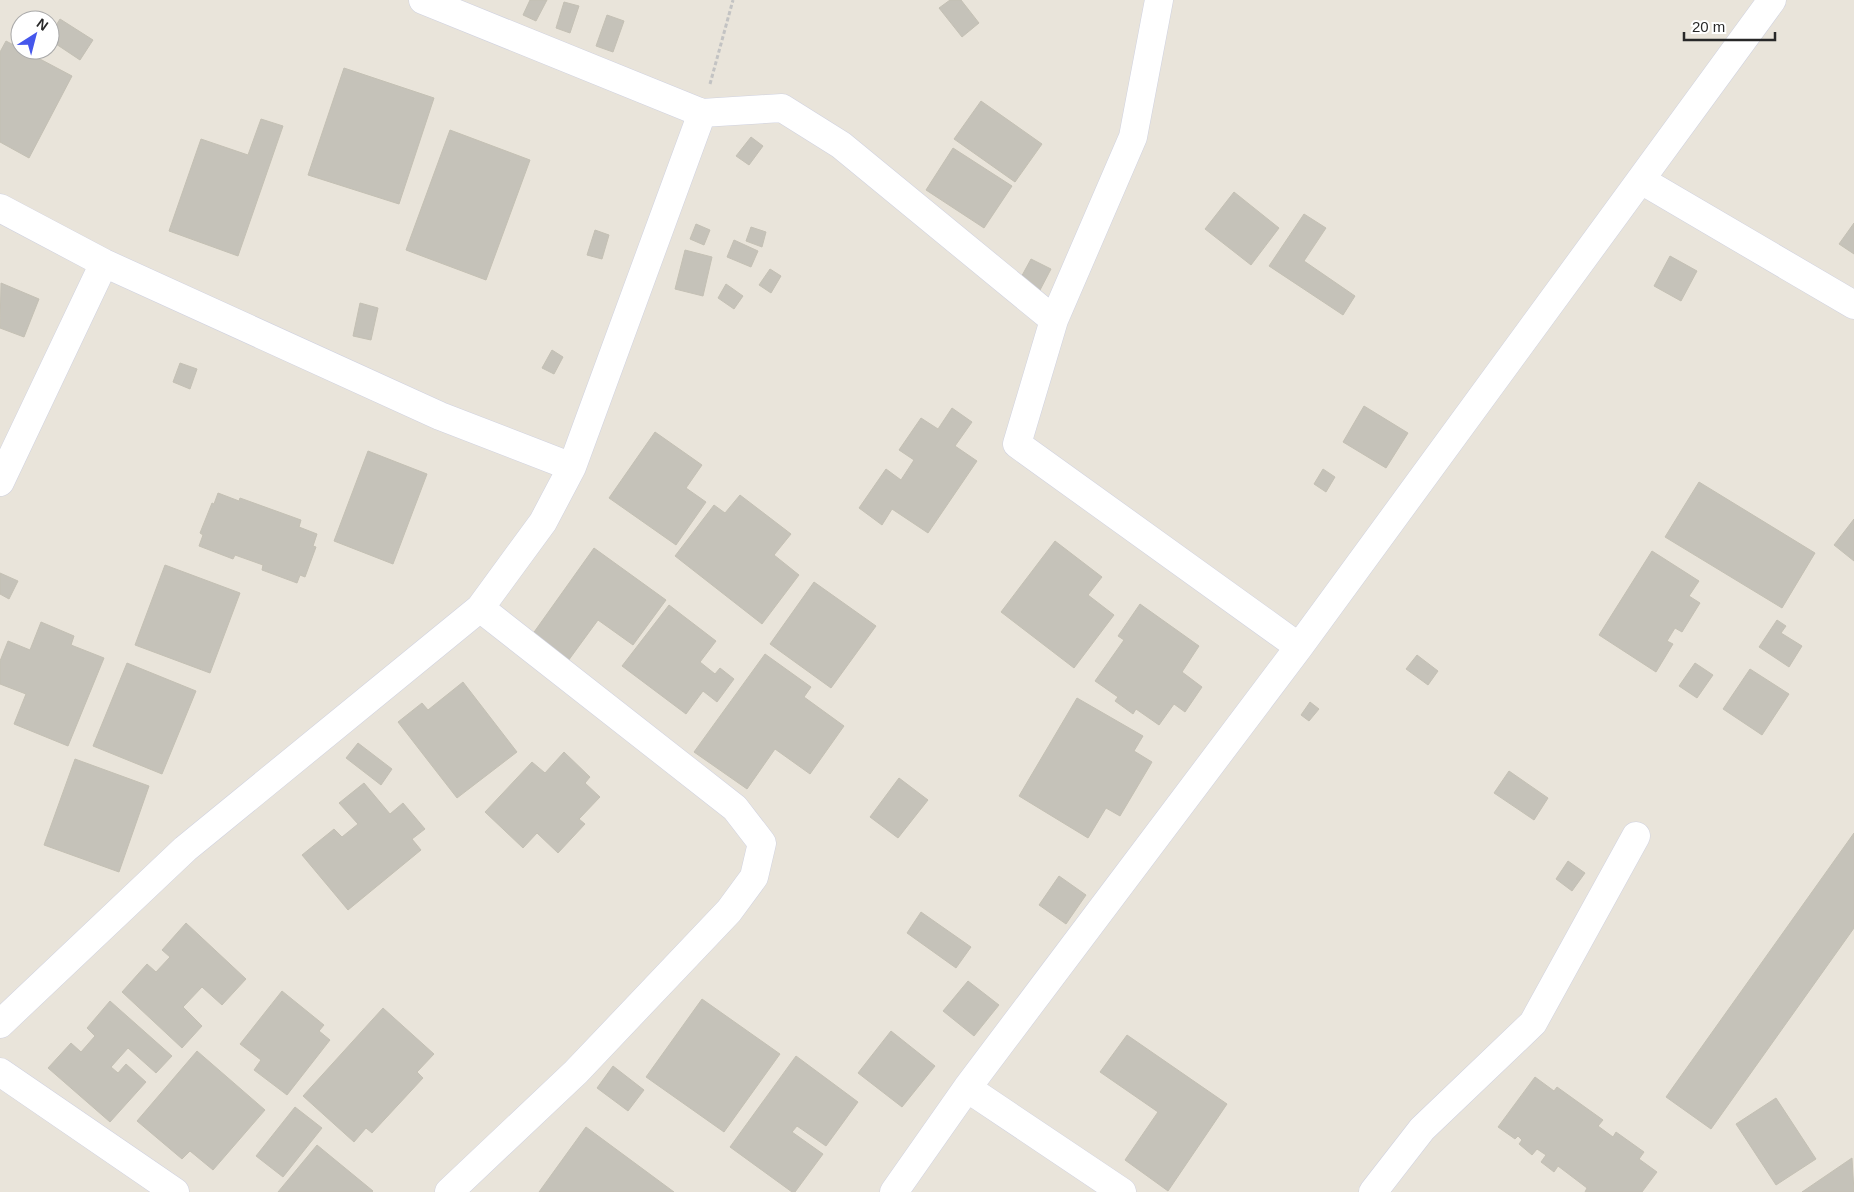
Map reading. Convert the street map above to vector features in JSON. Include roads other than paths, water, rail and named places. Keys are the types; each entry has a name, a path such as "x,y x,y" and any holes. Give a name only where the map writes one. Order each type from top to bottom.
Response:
{"street":[{"path":"422,0 702,113 782,108 841,145 1054,320"},
{"path":"1159,0 1132,137 1054,320 1017,444 1299,647"},
{"path":"894,1192 967,1088 1299,647 1772,0"},
{"path":"0,1024 185,849 480,608 543,522 572,467 702,113"},
{"path":"1641,180 1854,305"},
{"path":"0,208 104,263 440,416 572,467"},
{"path":"0,482 104,263"},
{"path":"449,1192 576,1072 730,912 754,877 762,843 735,808 480,608"},
{"path":"1373,1192 1422,1129 1533,1023 1636,836"},
{"path":"0,1072 175,1192"},
{"path":"967,1088 1122,1192"}]}
